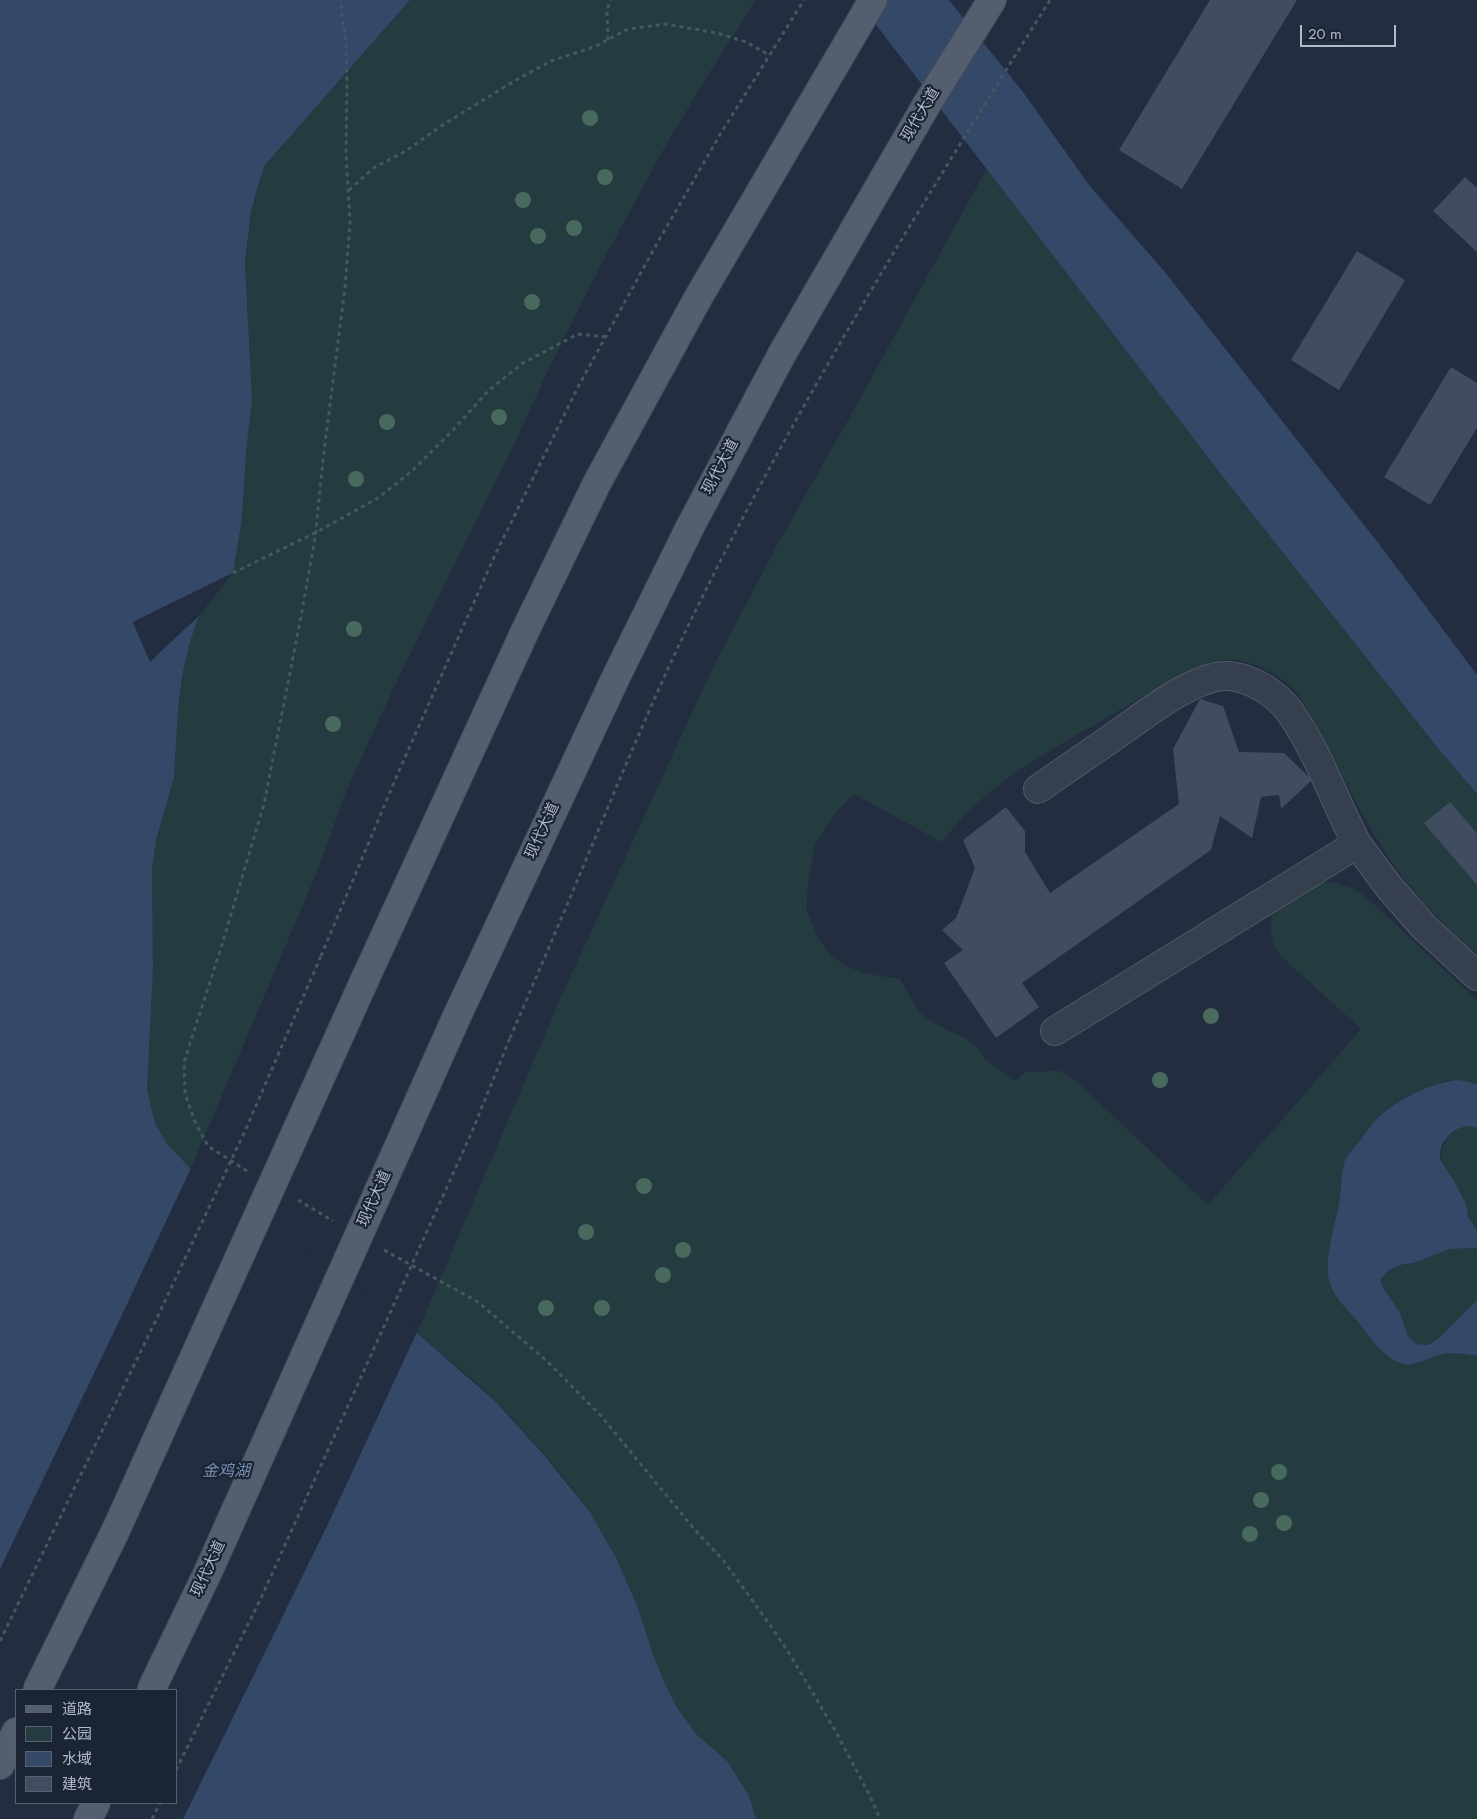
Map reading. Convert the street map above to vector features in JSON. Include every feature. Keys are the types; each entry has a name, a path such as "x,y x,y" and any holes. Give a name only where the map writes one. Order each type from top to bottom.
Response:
{"main road":[{"name":"现代大道","path":"151,1689 208,1572 457,1016 616,677 690,527 782,354 927,104 992,0"},
{"path":"37,1689 115,1532 366,977 526,629 596,483 698,298 867,9"},
{"path":"0,1765 15,1734"},
{"path":"88,1819 96,1804"}],"street":[{"path":"1038,789 1170,698 1202,681 1229,676 1251,682 1271,694 1289,711 1312,748 1357,844 1389,887 1424,927 1477,976"},
{"path":"1054,1031 1357,844"}],"path":[{"path":"340,0 346,43 347,116"},
{"path":"608,40 607,10 611,0"},
{"path":"0,1641 156,1320 245,1131 398,773 495,555 579,385 658,240 720,133 804,0"},
{"path":"178,1766 277,1564 471,1134 643,723 690,622 807,400 864,301 1050,0"},
{"path":"348,190 375,167 406,151 441,126 516,80 552,61 594,46 628,29 666,24 717,33 746,42 769,56"},
{"path":"233,573 315,533 378,498 419,464 490,390 522,363 578,334 606,337"},
{"path":"152,1819 160,1804"}],"green space":[{"path":"410,0 756,0 662,152 604,259 395,685 347,789 317,872 191,1168 167,1144 155,1123 147,1090 153,969 152,868 156,840 174,778 178,710 182,677 189,645 199,616 233,573 242,518 252,399 245,262 251,212 265,165"},
{"path":"987,168 1227,482 1437,747 1477,794 1477,954 1449,929 1401,875 1359,808 1310,712 1300,697 1288,684 1270,672 1251,663 1237,660 1204,665 1186,672 1028,764 973,807 942,842 854,794 834,815 815,845 809,874 806,908 819,940 832,956 846,966 868,974 900,979 918,1010 928,1019 965,1038 977,1047 986,1060 1016,1081 1025,1072 1060,1071 1076,1081 1208,1205 1361,1029 1283,958 1273,944 1271,931 1272,915 1282,903 1314,884 1331,882 1352,888 1366,897 1477,1000 1477,1084 1459,1080 1446,1081 1422,1090 1384,1113 1367,1131 1346,1158 1339,1208 1330,1244 1328,1269 1366,1333 1393,1358 1417,1363 1441,1354 1454,1353 1477,1356 1477,1819 756,1819 737,1775 723,1758 696,1734 676,1706 659,1671 633,1595 617,1559 578,1496 547,1457 497,1403 417,1333 561,997 713,667 776,547"},
{"path":"1470,1125 1477,1128 1477,1231 1471,1223 1461,1194 1440,1160 1443,1146 1451,1134 1459,1127"},
{"path":"1477,1248 1477,1300 1439,1338 1428,1345 1416,1344 1408,1336 1400,1313 1380,1280 1389,1270 1400,1265 1414,1263 1450,1249"}],"water":[{"name":"金鸡湖","path":"0,0 410,0 265,165 259,182 251,212 245,262 252,399 242,518 233,573 133,622 150,661 199,616 189,645 182,677 174,778 156,840 152,868 153,969 147,1090 155,1123 167,1144 197,1175 417,1333 496,1402 544,1455 589,1511 617,1559 638,1608 653,1655 676,1706 696,1734 728,1762 749,1796 756,1819 0,1819"},
{"path":"857,0 949,0 1023,92 1089,185 1164,271 1379,544 1477,675 1477,794 1437,747 1227,482"},
{"path":"1459,1080 1477,1084 1477,1128 1466,1126 1451,1133 1441,1147 1440,1160 1466,1204 1468,1216 1477,1231 1477,1248 1450,1249 1414,1263 1400,1265 1389,1270 1380,1280 1400,1313 1408,1336 1416,1344 1428,1345 1439,1338 1477,1300 1477,1356 1447,1353 1408,1365 1390,1357 1373,1341 1337,1298 1329,1280 1329,1254 1339,1203 1343,1166 1345,1160 1373,1124 1392,1106 1437,1084"}],"pier":[{"path":"233,573 229,578 136,623 150,657 200,614 150,662 133,622"},
{"path":"192,1166 199,1173 418,1330 328,1524 183,1819 0,1819 0,1569"}],"building":[{"path":"1210,0 1297,0 1182,189 1119,150"},
{"path":"1465,177 1477,188 1477,252 1433,211"},
{"path":"1357,251 1405,280 1339,390 1291,360"},
{"path":"1451,367 1477,383 1477,428 1430,505 1384,477"},
{"path":"1200,699 1223,706 1239,752 1284,753 1312,780 1281,809 1279,795 1261,797 1252,838 1220,816 1211,850 1022,983 1039,1007 996,1038 944,963 963,950 942,930 956,918 975,868 963,840 1006,807 1025,831 1025,852 1050,893 1179,804 1173,749"},
{"path":"1450,802 1477,833 1477,885 1424,823"}]}
